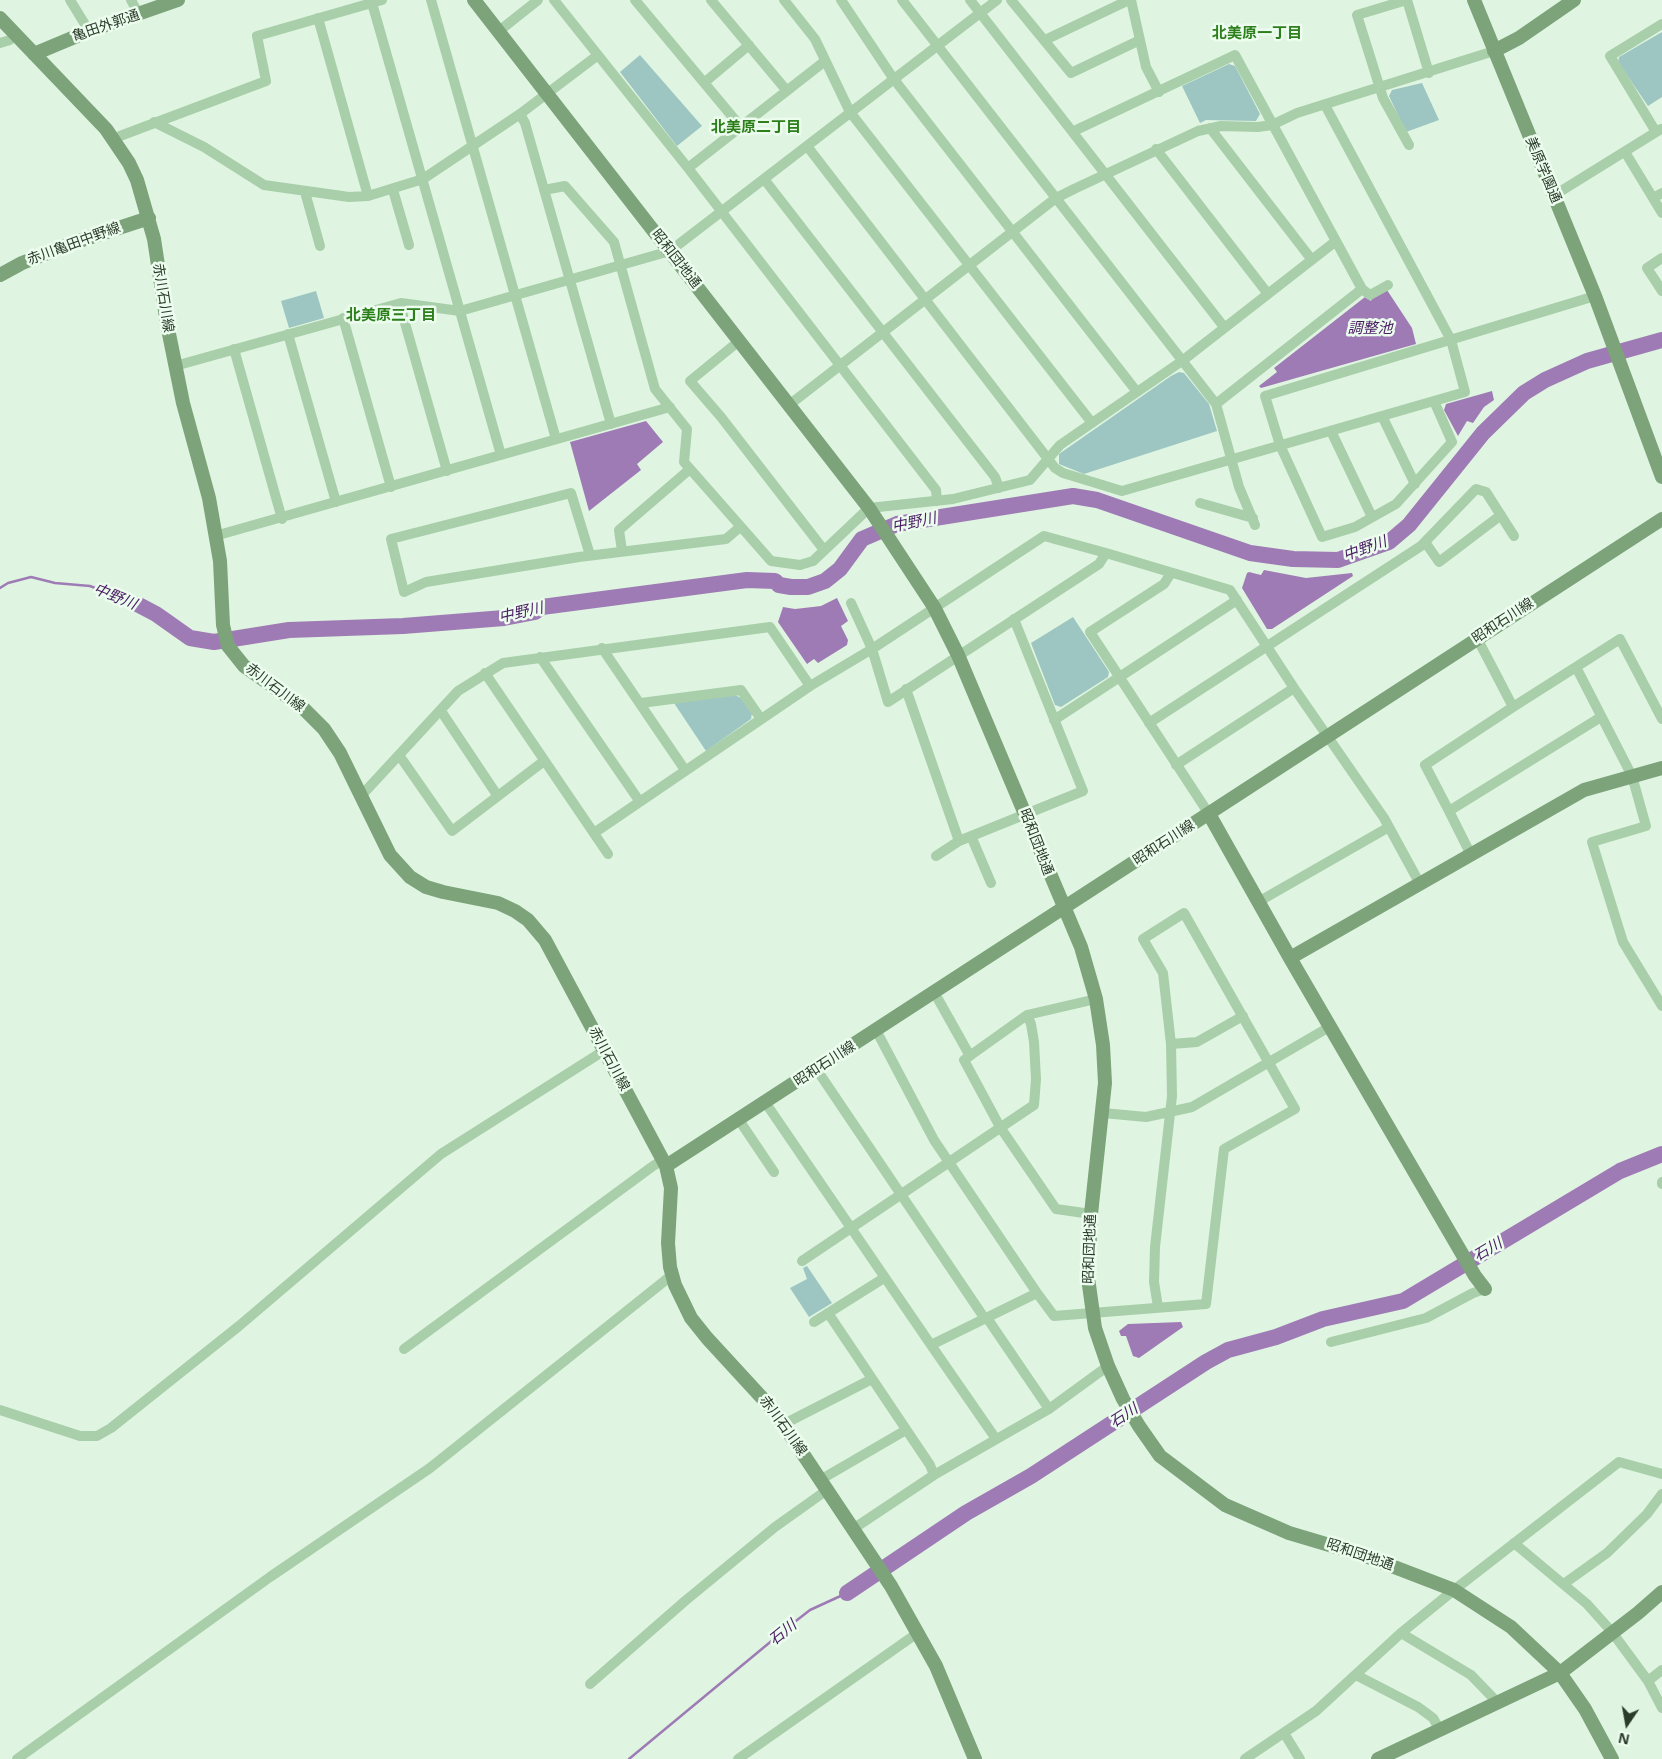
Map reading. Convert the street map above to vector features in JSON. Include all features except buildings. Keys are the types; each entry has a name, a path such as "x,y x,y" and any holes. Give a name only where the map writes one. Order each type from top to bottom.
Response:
{"street":[{"path":"70,0 89,31"},
{"path":"131,0 139,15"},
{"name":"亀田外郭通","path":"34,54 89,31 178,0"},
{"path":"431,0 556,439"},
{"name":"昭和団地通","path":"474,0 873,514 934,607 958,655 1081,947 1096,998 1105,1063 1103,1113 1091,1214 1088,1267 1092,1312 1108,1366 1123,1399 1139,1426 1160,1456 1225,1505 1289,1532 1363,1555 1454,1590 1511,1627 1560,1672 1585,1709 1612,1759"},
{"path":"499,31 538,0"},
{"path":"554,0 688,168 839,367 936,490 937,500"},
{"path":"635,0 741,127"},
{"path":"711,0 788,91"},
{"path":"784,0 814,39 850,112 1092,423"},
{"path":"841,0 893,78 1137,392"},
{"path":"902,0 1216,404 1239,487 1254,521 1200,503"},
{"path":"970,0 1074,131 1224,327"},
{"path":"175,366 401,303 460,311 670,252 996,0"},
{"path":"1011,0 1071,73 1140,40"},
{"path":"1045,40 1130,0 1146,67 1159,92"},
{"path":"1409,145 1379,88 1358,15 1407,0 1429,73"},
{"name":"美原学園通","path":"1474,0 1595,296 1661,470"},
{"path":"790,405 1056,198 1156,149 1210,128 1272,125 1297,113 1494,51 1519,38 1574,0"},
{"path":"120,136 266,81 257,36 377,1 423,179 502,455"},
{"name":"赤川石川線","path":"0,18 92,114 119,148 137,180 149,218 175,366 209,498 220,561 223,625 232,652 244,666 302,707 324,729 340,753 390,855 410,877 426,887 498,903 515,910 528,920 545,940 665,1163 671,1188 668,1243 672,1275 691,1318 784,1424 874,1559 919,1632"},
{"path":"318,18 368,196"},
{"path":"1553,196 1659,130 1610,56 1662,24"},
{"path":"705,82 749,45"},
{"path":"1074,131 1234,55 1362,289 1370,295 1388,285"},
{"path":"154,122 204,147 257,182 272,187 305,192 349,197 368,196 393,190 423,179 520,114 598,56"},
{"path":"688,168 825,61"},
{"path":"807,146 926,298 1055,468 1063,473 1122,491 1465,392 1451,340 1325,105"},
{"path":"520,114 525,122 611,424"},
{"path":"1210,128 1312,260"},
{"path":"1156,149 1268,294"},
{"path":"1625,152 1658,195 1662,213"},
{"path":"764,179 995,477 999,488"},
{"path":"544,190 565,186 614,242 655,389 687,429 684,462 771,561 806,564 813,561 824,550 873,514 1030,480 1060,445 1182,361 1336,242"},
{"path":"393,190 409,245"},
{"path":"305,192 320,246"},
{"name":"赤川亀田中野線","path":"0,275 22,263 76,242 149,218"},
{"path":"1662,258 1648,268 1662,291"},
{"path":"1216,404 1362,289"},
{"path":"1434,401 1452,442 1396,504 1347,530 1322,537 1280,445 1265,396 1595,296"},
{"path":"401,303 403,316 447,470"},
{"path":"343,318 391,487"},
{"path":"288,334 336,502"},
{"path":"739,341 690,380 824,550"},
{"path":"234,349 282,519"},
{"path":"215,536 282,519 670,407"},
{"path":"1382,416 1415,484"},
{"path":"1331,431 1372,518"},
{"path":"622,551 619,530 690,469"},
{"path":"1149,723 1425,542 1476,489 1486,492 1514,536"},
{"path":"590,555 571,493 392,539 404,592 426,582 590,555 726,539 740,527"},
{"path":"1425,542 1439,562 1501,515"},
{"name":"昭和石川線","path":"665,1163 739,1120 817,1070 1662,518"},
{"path":"594,833 810,686 872,649 1044,536 1230,590 1389,827 1420,884"},
{"path":"851,603 872,649 888,702 1098,564 1106,553"},
{"path":"1171,573 1164,584 1090,632 1209,814 1461,1253 1485,1289 1473,1293 1426,1318 1332,1342"},
{"path":"1054,720 1238,600"},
{"path":"936,856 959,841 1083,792 1014,619"},
{"path":"361,796 458,691 503,662 770,627 810,686"},
{"path":"1477,638 1513,707"},
{"path":"1471,855 1425,765 1620,639 1662,719"},
{"path":"602,648 641,702 685,770"},
{"path":"540,657 640,802"},
{"path":"1576,667 1632,776 1646,826 1592,842 1624,942 1662,1006"},
{"path":"485,673 608,854"},
{"path":"1176,765 1294,688"},
{"path":"906,689 959,841"},
{"path":"641,702 741,690 762,719"},
{"path":"441,711 497,795"},
{"path":"1449,810 1601,717"},
{"path":"399,755 452,830 544,761"},
{"path":"1290,958 1584,790 1662,768"},
{"path":"1258,902 1389,827"},
{"path":"971,836 990,883"},
{"path":"876,1030 934,1140 1054,1316 1206,1304 1224,1149 1295,1109 1184,912 1143,939 1163,973 1171,1044 1172,1081 1170,1113 1155,1247 1154,1282 1158,1307"},
{"path":"1091,1214 1056,1210 1000,1128 964,1060 1027,1015 1096,998"},
{"path":"938,999 970,1056"},
{"path":"802,1261 1034,1105 1036,1078 1034,1042 1031,1024 1027,1015"},
{"path":"1171,1044 1197,1042 1243,1016"},
{"path":"1103,1113 1146,1118 1192,1107 1331,1026"},
{"path":"0,1410 80,1436 97,1436 111,1428 246,1320 441,1154 604,1050"},
{"path":"817,1070 900,1195 1049,1409"},
{"path":"765,1102 996,1439"},
{"path":"739,1120 774,1172"},
{"path":"404,1349 652,1166 665,1163"},
{"path":"17,1759 270,1577 430,1468 672,1275"},
{"path":"814,1322 884,1278"},
{"path":"931,1345 1037,1293"},
{"path":"828,1312 934,1475"},
{"path":"854,1529 934,1475 1049,1409 1108,1366"},
{"path":"784,1424 872,1379"},
{"path":"590,1684 685,1601 775,1528 824,1485 906,1430"},
{"path":"1245,1759 1316,1711 1401,1633 1619,1462 1662,1474"},
{"path":"1565,1583 1607,1553 1647,1514 1662,1494"},
{"path":"1514,1543 1565,1583 1612,1632 1648,1681 1662,1708"},
{"path":"1378,1759 1560,1672 1638,1613 1662,1592"},
{"path":"738,1759 919,1632 940,1673 975,1759"},
{"path":"1401,1633 1471,1675 1498,1702"},
{"path":"1648,1681 1662,1670"},
{"path":"1356,1675 1418,1707 1432,1718 1440,1730"},
{"path":"1284,1734 1300,1759"}],"shaded area":[{"path":"1662,32 1662,97 1648,106 1618,62 1619,57"},
{"path":"640,55 702,126 677,146 620,72"},
{"path":"1229,64 1235,66 1260,114 1256,121 1206,120 1200,123 1182,86"},
{"path":"1422,83 1439,120 1406,132 1389,96 1392,90"},
{"path":"316,291 324,318 289,328 281,301"},
{"path":"1179,372 1184,373 1209,404 1217,431 1084,474 1059,464 1059,454"},
{"path":"1073,617 1109,672 1108,677 1061,707 1055,705 1031,643"},
{"path":"735,695 741,698 752,713 751,719 706,751 674,703"},
{"path":"807,1266 832,1303 809,1317 790,1288 807,1279 803,1268"}],"water":[{"name":"調整池","path":"1387,290 1412,328 1416,344 1261,388 1259,386 1277,372 1274,368 1365,297 1371,301 1372,298"},
{"path":"1492,391 1494,400 1484,407 1473,423 1467,421 1458,436 1444,410 1446,404"},
{"path":"646,421 663,442 637,464 641,470 589,511 570,442"},
{"path":"1264,570 1306,578 1352,573 1353,576 1272,629 1267,629 1242,588 1247,573 1261,575"},
{"path":"837,598 848,621 841,626 848,640 847,645 818,663 814,659 807,664 778,622 783,607 795,609 821,606"},
{"path":"1181,1322 1183,1327 1139,1358 1133,1356 1126,1336 1121,1336 1119,1331 1128,1324"}],"waterway":[{"name":"中野川","path":"137,604 156,614 190,638 214,642 289,630 403,626 504,618 535,612 542,607 747,580 775,581 779,585 808,587 825,581 840,569 862,539 897,524 1073,496 1097,500 1250,553 1293,559 1338,560 1389,542 1409,525 1483,433 1524,393 1545,380 1587,361 1662,340"},
{"name":"中野川","path":"0,588 8,583 31,577 55,583 90,586 137,604"},
{"name":"石川","path":"847,1593 966,1513 1031,1476 1206,1362 1228,1350 1276,1337 1323,1319 1403,1301 1620,1171 1662,1154"},
{"name":"石川","path":"629,1759 810,1610 847,1593"}],"district":[{"name":"北美原一丁目","path":"1257,34"},
{"name":"北美原二丁目","path":"756,128"},
{"name":"北美原三丁目","path":"391,316"}]}
